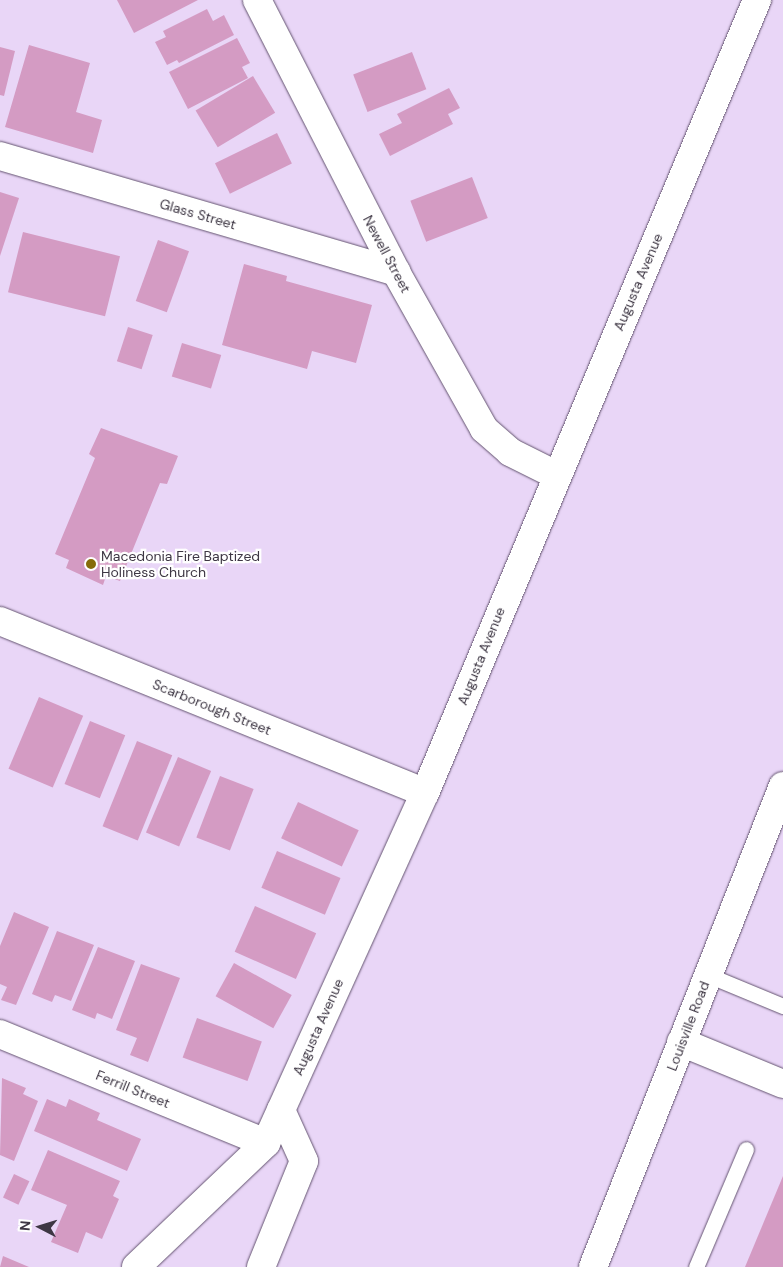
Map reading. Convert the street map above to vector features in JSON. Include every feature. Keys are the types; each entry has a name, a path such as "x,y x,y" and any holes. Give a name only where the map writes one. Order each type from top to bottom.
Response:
{"street":[{"name":"Newell Street","path":"257,0 396,272 484,429 510,452 556,475"},
{"name":"Augusta Avenue","path":"136,1267 266,1143 425,793 556,475 758,0"},
{"name":"Glass Street","path":"0,156 396,272"},
{"name":"Scarborough Street","path":"0,621 425,793"},
{"name":"Louisville Road","path":"593,1267 783,786"},
{"name":"Ferrill Street","path":"0,1034 266,1143"},
{"path":"681,1042 783,1084"},
{"path":"261,1267 304,1161 281,1110"}],"lane":[{"path":"708,975 783,1006"},
{"path":"696,1267 746,1149"}],"building":[{"path":"117,0 198,0 134,33"},
{"path":"207,9 213,21 224,15 234,35 179,63 177,60 167,65 155,42 166,37 163,31"},
{"path":"237,38 250,63 242,67 248,78 188,109 169,72"},
{"path":"29,45 90,63 76,112 102,120 93,153 5,127"},
{"path":"0,47 15,51 4,96 0,95"},
{"path":"412,52 426,89 368,112 353,75"},
{"path":"253,76 275,113 218,147 196,111"},
{"path":"449,88 460,108 448,114 453,124 390,156 379,134 402,123 397,114"},
{"path":"277,133 292,164 230,194 215,163"},
{"path":"472,177 488,218 426,242 410,201"},
{"path":"0,192 19,198 0,256"},
{"path":"23,232 120,256 105,316 8,292"},
{"path":"158,240 189,251 167,312 136,301"},
{"path":"244,264 287,276 286,281 372,305 356,363 312,351 307,369 222,345"},
{"path":"128,327 153,335 142,369 117,361"},
{"path":"182,343 221,355 211,388 172,376"},
{"path":"101,428 178,456 167,484 160,483 120,581 106,576 103,585 66,568 69,560 55,554 95,458 89,454"},
{"path":"39,697 83,716 53,788 9,769"},
{"path":"90,721 125,735 100,798 65,784"},
{"path":"137,741 172,755 138,841 103,826"},
{"path":"178,757 211,771 179,847 146,832"},
{"path":"220,776 254,789 230,851 196,838"},
{"path":"298,802 359,830 342,867 281,838"},
{"path":"277,851 341,878 325,915 261,888"},
{"path":"255,906 316,933 296,979 235,952"},
{"path":"14,912 49,927 16,1005 1,1000 7,987 0,984 0,946"},
{"path":"57,931 94,945 71,1001 55,995 52,1002 32,994"},
{"path":"98,947 135,961 112,1019 97,1013 95,1019 72,1010"},
{"path":"234,963 292,995 273,1028 216,996"},
{"path":"141,964 180,978 148,1062 130,1055 137,1038 116,1030"},
{"path":"197,1018 262,1042 247,1081 183,1057"},
{"path":"2,1078 26,1088 23,1094 38,1101 14,1161 0,1155"},
{"path":"47,1099 66,1107 69,1099 100,1113 97,1120 141,1139 127,1171 34,1131"},
{"path":"48,1150 120,1181 113,1196 119,1199 102,1239 86,1232 78,1253 51,1242 67,1205 31,1190"},
{"path":"14,1174 29,1181 18,1205 3,1198"},
{"path":"783,1176 783,1267 745,1267"},
{"path":"3,1256 29,1267 0,1267"}],"place":[{"name":"Macedonia Fire Baptized Holiness Church","path":"91,564"}]}
